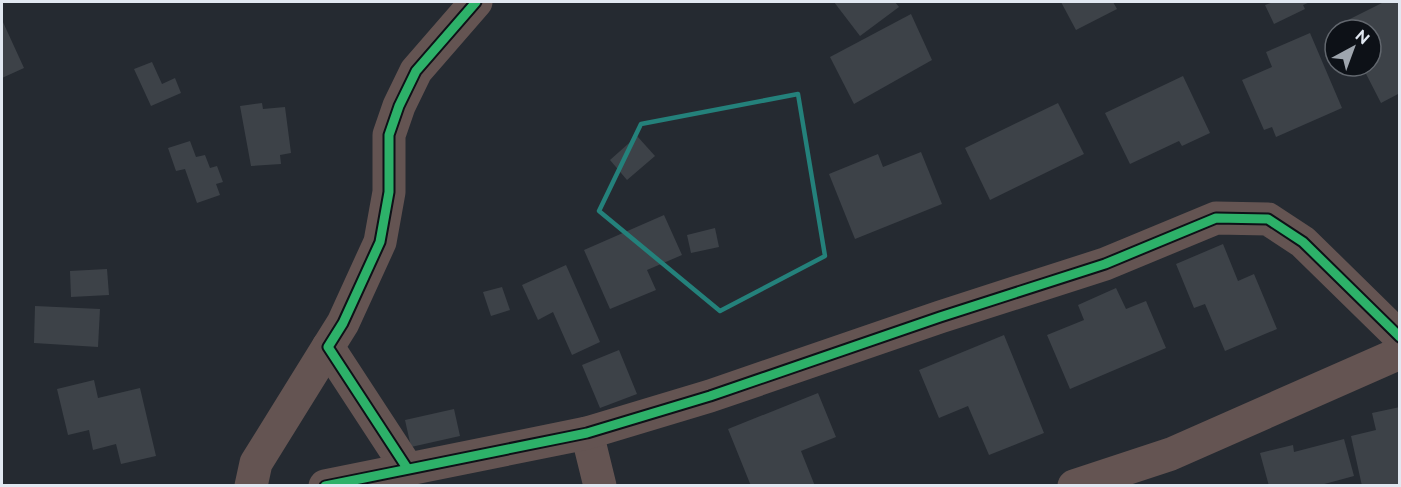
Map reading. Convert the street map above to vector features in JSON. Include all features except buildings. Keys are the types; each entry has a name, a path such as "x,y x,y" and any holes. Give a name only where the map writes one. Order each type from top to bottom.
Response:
{"street":[{"path":"250,486 256,463 343,323 380,242 389,192 389,135 399,106 416,71 476,2"},
{"path":"325,486 587,433 710,396 940,317 1105,264 1216,218 1269,219 1303,242 1400,337"},
{"path":"328,347 407,468"},
{"path":"1074,486 1171,454 1400,353"},
{"path":"587,433 600,486"}],"highlighted area":[{"path":"798,94 825,256 720,311 599,211 641,124"}],"cycle path":[{"path":"407,468 328,347 343,323 380,242 389,192 389,135 399,106 416,71 476,2"},
{"path":"325,486 587,433 710,396 940,317 1105,264 1216,218 1268,219 1303,242 1400,337"}]}
